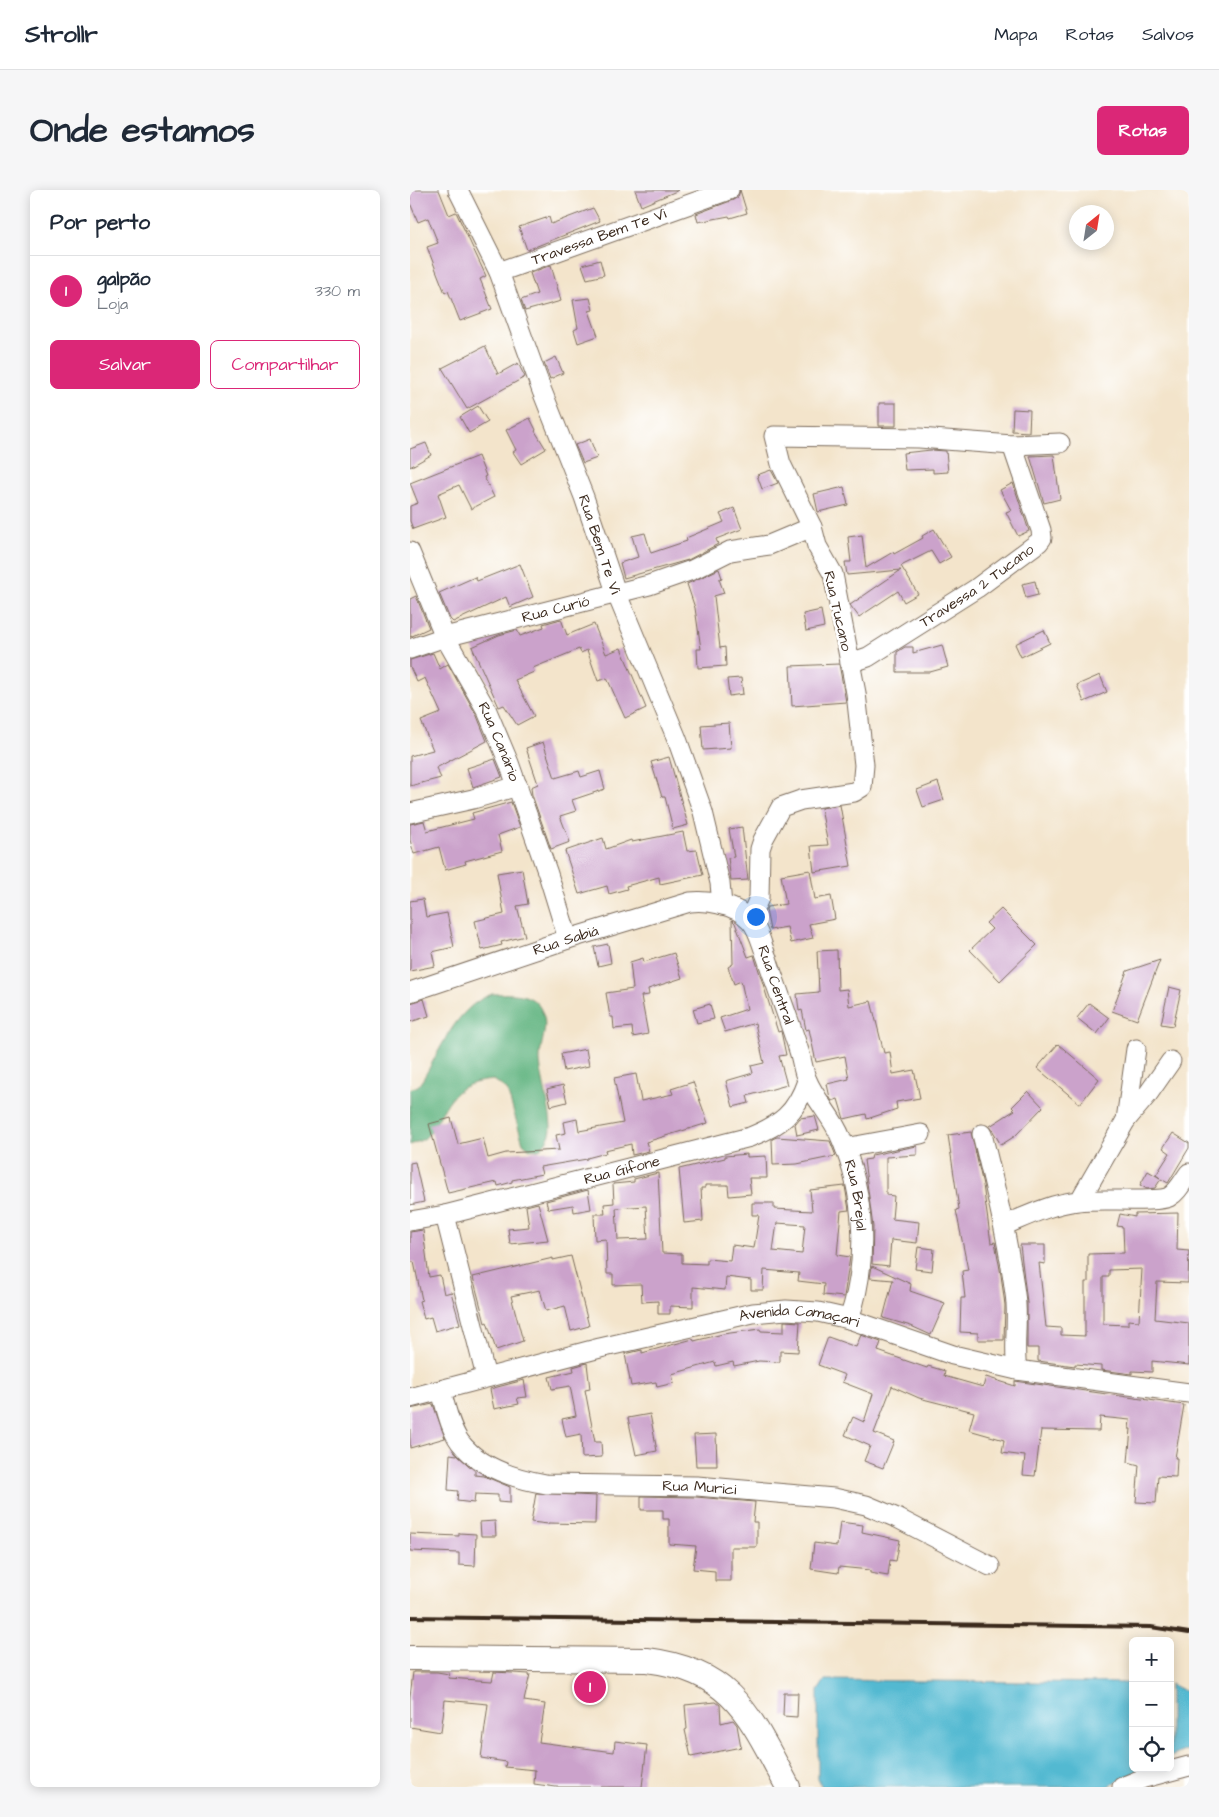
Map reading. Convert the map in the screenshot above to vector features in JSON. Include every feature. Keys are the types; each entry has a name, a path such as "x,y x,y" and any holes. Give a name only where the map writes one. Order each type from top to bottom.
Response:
{"street":[{"name":"Rua Bem Te Vi","path":"458,190 499,272 542,391 584,498 616,592 677,739 702,812 720,883 722,905"},
{"name":"Travessa Bem Te Vi","path":"499,272 677,198 729,190"},
{"name":"Rua Tucano","path":"750,920 759,898 760,849 781,807 801,800 854,792 862,787 864,765 850,663 833,574 817,546 812,526 781,464 774,436 918,438 1012,445"},
{"path":"1012,445 1060,443"},
{"name":"Travessa 2 Tucano","path":"850,663 868,657 977,588 1042,538 1041,530 1012,445"},
{"name":"Rua Curió","path":"410,649 445,637 649,585 692,570 730,551 769,546 812,526"},
{"name":"Rua Canário","path":"410,552 445,637 487,711 518,786 568,939"},
{"path":"410,813 473,799 518,786"},
{"name":"Rua Sabiá","path":"410,992 568,939 690,902 704,901 722,905"},
{"path":"722,905 750,920"},
{"name":"Rua Central","path":"750,920 758,933 807,1081"},
{"path":"1126,1120 1136,1049"},
{"path":"1080,1200 1126,1120 1148,1094 1171,1061"},
{"name":"Rua Brejal","path":"807,1081 830,1115 844,1148 860,1215 862,1238 858,1293 849,1319"},
{"name":"Rua Gifone","path":"410,1221 445,1215 750,1137 770,1129 794,1109 807,1081"},
{"path":"844,1148 921,1134"},
{"path":"982,1134 1005,1225 1018,1315 1017,1370"},
{"path":"1005,1225 1044,1207 1080,1200 1160,1200 1169,1197 1177,1191 1189,1173"},
{"path":"445,1215 486,1377"},
{"name":"Avenida Camaçari","path":"410,1398 441,1391 486,1377 753,1313 786,1310 818,1312 849,1319 953,1355 1017,1370 1189,1393"},
{"name":"Rua Murici","path":"441,1391 452,1425 460,1442 480,1460 522,1480 546,1484 697,1486 834,1498 866,1505 897,1518 990,1566"},
{"path":"410,1658 647,1660 685,1667 718,1683 732,1697 759,1734 788,1787"},
{"path":"1122,1787 1144,1778 1189,1766"}],"green space":[{"path":"492,994 517,994 530,998 535,1001 543,1013 545,1027 540,1062 551,1127 547,1140 538,1150 530,1149 523,1143 507,1090 494,1080 480,1082 460,1089 448,1103 430,1133 424,1139 410,1145 410,1089 418,1086 423,1079 443,1042 459,1019 479,1000"}],"water":[{"path":"825,1680 1129,1683 1129,1772 1136,1772 1107,1787 822,1787 818,1779 818,1691"},
{"path":"1174,1686 1189,1693 1189,1749 1174,1755"}],"building":[{"path":"410,190 439,190 449,215 456,212 486,276 480,279 492,309 460,321 448,291 445,293 427,247 438,243 428,218 418,222 410,203"},
{"path":"635,190 679,190 641,206"},
{"path":"740,190 747,213 730,218 729,216 698,222 696,214 733,200 738,197"},
{"path":"593,208 600,221 527,250 519,227 549,217 551,224"},
{"path":"600,260 604,275 587,279 582,265"},
{"path":"551,265 561,301 525,311 521,300 537,294 530,273"},
{"path":"590,298 593,310 589,311 598,336 578,343 574,330 578,328 573,300"},
{"path":"485,346 498,374 518,363 525,377 467,409 442,368"},
{"path":"556,357 563,373 550,379 544,363"},
{"path":"879,403 896,403 896,426 879,426"},
{"path":"478,406 488,422 469,433 460,417"},
{"path":"1013,409 1030,410 1029,432 1012,431"},
{"path":"530,418 535,431 546,449 521,464 513,452 516,450 506,430"},
{"path":"590,439 597,458 583,463 575,445"},
{"path":"426,443 431,455 410,467 410,449"},
{"path":"931,450 946,451 948,472 933,473 933,469 905,470 903,453"},
{"path":"1054,455 1060,499 1044,503 1030,456"},
{"path":"478,456 486,476 484,477 494,497 471,509 459,485 438,494 446,517 413,529 410,521 410,506 418,503 410,483"},
{"path":"771,470 778,483 762,489 757,475"},
{"path":"1013,483 1029,531 1018,536 1006,512 1011,510 1000,490"},
{"path":"844,487 848,505 818,512 814,494"},
{"path":"734,508 742,529 716,539 718,544 688,560 624,578 620,563 638,557 632,536 645,533 651,553 687,541 686,538 724,522 720,514"},
{"path":"934,529 951,557 939,564 931,551 901,566 918,594 904,602 898,591 859,617 850,605 901,570 847,575 845,562 851,562 848,537 862,535 866,568 893,552 894,554 923,538 922,536"},
{"path":"520,564 533,597 510,607 506,597 453,622 450,619 439,593 475,577 477,581"},
{"path":"719,569 722,578 719,579 724,593 714,596 720,648 725,647 726,666 698,668 697,649 701,649 695,608 687,584"},
{"path":"1035,581 1038,595 1026,598 1022,584"},
{"path":"416,596 429,628 410,637 410,599"},
{"path":"821,610 824,627 806,631 803,614"},
{"path":"561,619 567,635 594,624 606,654 621,648 646,708 625,718 607,678 598,681 587,650 581,653 579,649 533,668 534,672 515,680 534,716 517,725 504,705 499,707 472,647 499,635 517,630 520,636 544,627 543,624"},
{"path":"1044,630 1050,643 1021,657 1015,644"},
{"path":"942,645 948,667 930,672 897,672 897,652 905,647 913,647 913,653"},
{"path":"433,653 440,669 448,664 477,716 487,741 436,768 441,778 410,786 410,756 433,750 421,721 441,713 425,678 417,682 410,667 410,660"},
{"path":"839,664 846,702 792,706 790,666"},
{"path":"1100,675 1107,692 1084,702 1077,685"},
{"path":"741,678 743,694 729,696 727,679"},
{"path":"729,723 731,748 703,750 701,725"},
{"path":"543,742 555,778 579,771 581,777 600,771 605,789 572,800 576,811 560,816 570,842 551,849 532,795 531,787 538,784 526,748"},
{"path":"669,757 688,825 673,829 665,797 662,797 651,762"},
{"path":"495,759 502,777 473,787 467,768"},
{"path":"938,782 944,800 923,807 917,790"},
{"path":"511,802 520,827 498,835 502,851 465,861 466,864 445,870 439,847 414,854 410,840 410,824 424,821 427,831 474,819 472,813"},
{"path":"840,805 851,866 814,872 811,846 828,845 821,808"},
{"path":"742,827 748,880 731,881 728,858 734,857 729,829"},
{"path":"683,832 687,851 697,850 703,875 660,884 659,877 626,886 627,889 609,894 607,886 579,894 565,851 603,838 606,849 631,840 632,842"},
{"path":"522,869 528,904 517,906 525,936 501,942 502,945 482,950 475,921 504,914 497,873"},
{"path":"810,870 815,899 831,896 835,919 809,924 813,938 791,943 787,927 770,930 766,910 767,907 786,904 781,875"},
{"path":"423,899 426,917 447,913 454,947 432,952 435,966 410,971 410,901"},
{"path":"1001,909 1037,945 1000,981 970,950 992,929 986,923"},
{"path":"732,920 735,923 748,957 754,955 778,1032 781,1031 786,1055 779,1056 787,1085 747,1096 749,1103 733,1107 726,1081 753,1073 751,1066 764,1063 755,1023 725,1032 720,1018 747,1009 741,981 734,984 728,967 733,964"},
{"path":"608,944 611,963 598,966 594,947"},
{"path":"837,950 838,990 847,989 849,1006 871,1001 884,1053 890,1052 893,1074 914,1070 920,1098 896,1102 897,1109 867,1119 866,1114 844,1119 838,1099 832,1101 830,1098 827,1084 849,1079 845,1056 816,1062 809,1029 806,1030 802,1010 799,1011 797,994 819,992 817,951"},
{"path":"674,953 682,978 648,989 649,995 641,996 648,1034 633,1037 632,1027 614,1029 613,1017 610,1017 606,993 633,989 630,962 643,958 644,962"},
{"path":"1160,960 1137,1020 1112,1011 1127,971"},
{"path":"1169,987 1181,990 1173,1026 1161,1024"},
{"path":"424,999 429,1016 410,1022 410,1003"},
{"path":"1089,1003 1109,1018 1097,1034 1077,1018"},
{"path":"710,1004 714,1019 697,1023 693,1009"},
{"path":"1058,1044 1099,1079 1080,1104 1037,1068"},
{"path":"586,1049 589,1066 564,1071 561,1054"},
{"path":"636,1074 641,1101 673,1094 671,1089 693,1082 708,1123 646,1142 649,1151 632,1155 631,1144 605,1150 606,1153 587,1159 540,1167 542,1174 512,1180 512,1182 498,1186 497,1182 448,1193 429,1124 451,1118 458,1144 483,1138 488,1158 506,1153 559,1150 556,1135 566,1133 564,1122 577,1119 579,1131 623,1123 614,1078"},
{"path":"563,1085 567,1102 551,1106 547,1089"},
{"path":"1028,1091 1043,1107 1015,1136 1001,1145 990,1126 1015,1110 1012,1107"},
{"path":"815,1116 819,1130 797,1135 795,1124 800,1118"},
{"path":"971,1132 983,1185 991,1243 995,1242 1001,1275 1005,1305 1004,1340 978,1340 978,1333 960,1332 961,1298 965,1298 962,1271 968,1270 956,1210 959,1209 948,1135"},
{"path":"1173,1133 1189,1143 1189,1148 1168,1183 1161,1179 1155,1188 1147,1189 1140,1185 1148,1171 1160,1178 1156,1175 1170,1153 1163,1148"},
{"path":"777,1137 830,1141 836,1156 797,1164 773,1165 772,1139"},
{"path":"917,1146 917,1155 886,1157 886,1195 894,1196 892,1219 919,1222 917,1243 891,1240 889,1266 872,1264 873,1227 864,1160 871,1159 872,1155"},
{"path":"747,1154 747,1157 766,1156 767,1178 749,1178 751,1194 729,1196 728,1185 705,1185 705,1188 701,1188 703,1221 684,1223 679,1169 725,1158 725,1156"},
{"path":"415,1162 424,1202 410,1205 410,1163"},
{"path":"658,1173 662,1253 682,1254 682,1263 707,1264 707,1259 730,1261 732,1245 754,1248 759,1215 752,1215 752,1203 774,1203 774,1209 812,1211 810,1190 845,1186 849,1210 841,1211 837,1255 850,1257 844,1297 823,1295 824,1284 798,1281 799,1273 764,1270 763,1290 751,1290 751,1280 726,1277 725,1290 693,1287 693,1307 670,1306 670,1314 658,1314 658,1301 642,1302 641,1284 613,1285 613,1274 607,1274 606,1239 595,1240 594,1214 605,1214 604,1204 614,1203 613,1184 634,1182 634,1179","holes":["646,1206 648,1239 618,1240 616,1208","777,1223 805,1225 802,1254 773,1251"]},
{"path":"588,1190 591,1209 574,1212 573,1205 548,1209 546,1201"},
{"path":"538,1203 548,1240 510,1244 508,1229 529,1227 526,1206"},
{"path":"1178,1213 1177,1250 1189,1251 1188,1283 1157,1282 1155,1319 1189,1323 1189,1365 1152,1361 1152,1372 1132,1371 1132,1374 1101,1370 1101,1366 1075,1364 1075,1366 1038,1361 1038,1348 1027,1348 1027,1303 1020,1245 1045,1245 1045,1264 1039,1263 1046,1327 1061,1328 1061,1335 1085,1336 1085,1282 1088,1282 1088,1254 1124,1253 1123,1227 1117,1226 1120,1214 1135,1217 1135,1214","holes":["1142,1269 1139,1321 1128,1320 1128,1325 1103,1324 1103,1277 1109,1277 1109,1270"]},
{"path":"423,1230 429,1277 440,1275 444,1294 451,1292 460,1324 435,1331 431,1317 424,1319 419,1301 422,1300 414,1262 410,1262 410,1232"},
{"path":"918,1247 934,1249 932,1271 915,1269"},
{"path":"571,1256 589,1326 571,1331 565,1306 546,1311 540,1290 511,1296 523,1341 496,1350 487,1322 485,1323 473,1277 553,1258 553,1260"},
{"path":"872,1266 911,1284 910,1291 945,1303 931,1335 911,1326 883,1318 893,1280 870,1278"},
{"path":"784,1321 800,1322 798,1352 780,1351 780,1362 759,1361 734,1366 733,1362 716,1366 715,1362 672,1374 674,1383 657,1387 656,1382 631,1386 625,1354 642,1350 642,1353 693,1339 694,1341 723,1334 760,1329 761,1331 784,1332"},
{"path":"861,1335 881,1342 878,1351 927,1368 928,1366 945,1371 944,1376 983,1387 986,1377 1015,1386 1015,1381 1184,1405 1175,1458 1177,1458 1176,1477 1158,1476 1156,1503 1136,1502 1139,1465 1128,1462 1130,1420 1100,1417 1099,1431 1041,1430 1035,1476 1023,1475 1025,1456 1002,1453 1004,1440 969,1430 974,1412 919,1398 892,1386 874,1433 894,1441 883,1468 864,1461 870,1446 845,1435 853,1417 864,1422 873,1394 842,1382 845,1375 818,1365 828,1337 856,1347"},
{"path":"587,1363 590,1389 585,1390 595,1442 601,1442 602,1457 582,1458 581,1434 566,1437 562,1419 576,1416 570,1386 552,1389 549,1377 574,1371 573,1367"},
{"path":"524,1380 527,1397 517,1398 519,1404 494,1409 490,1389"},
{"path":"433,1404 445,1438 410,1448 410,1409"},
{"path":"650,1414 657,1451 636,1455 628,1418"},
{"path":"716,1434 717,1466 696,1466 694,1435"},
{"path":"450,1454 457,1455 475,1471 475,1475 484,1476 510,1487 510,1503 498,1502 498,1495 475,1494 474,1503 457,1501 458,1491 448,1490"},
{"path":"536,1493 596,1496 595,1524 531,1522"},
{"path":"641,1496 696,1497 755,1502 753,1522 757,1522 757,1547 731,1547 731,1581 715,1581 715,1571 693,1569 696,1546 669,1544 669,1519 663,1519 663,1510 641,1510"},
{"path":"495,1521 496,1536 481,1536 480,1522"},
{"path":"840,1522 863,1525 862,1532 900,1540 896,1561 890,1560 888,1576 870,1573 870,1570 839,1567 838,1573 811,1569 814,1543 837,1546"},
{"path":"459,1533 476,1534 475,1566 459,1565 459,1553 410,1551 410,1534 459,1536"},
{"path":"413,1672 437,1672 449,1674 448,1678 492,1681 494,1672 530,1674 524,1701 545,1704 539,1742 614,1752 615,1741 647,1745 642,1787 556,1787 534,1784 535,1770 505,1767 506,1762 481,1758 488,1704 445,1700 441,1732 410,1727 410,1697"},
{"path":"784,1693 798,1693 797,1717 783,1716"},
{"path":"716,1702 720,1705 721,1723 733,1720 737,1725 741,1747 691,1757 685,1730 687,1729 685,1705"}],"railway":[{"path":"410,1617 1151,1627 1189,1633"}],"place":[{"name":"galpão","path":"590,1687"}]}
